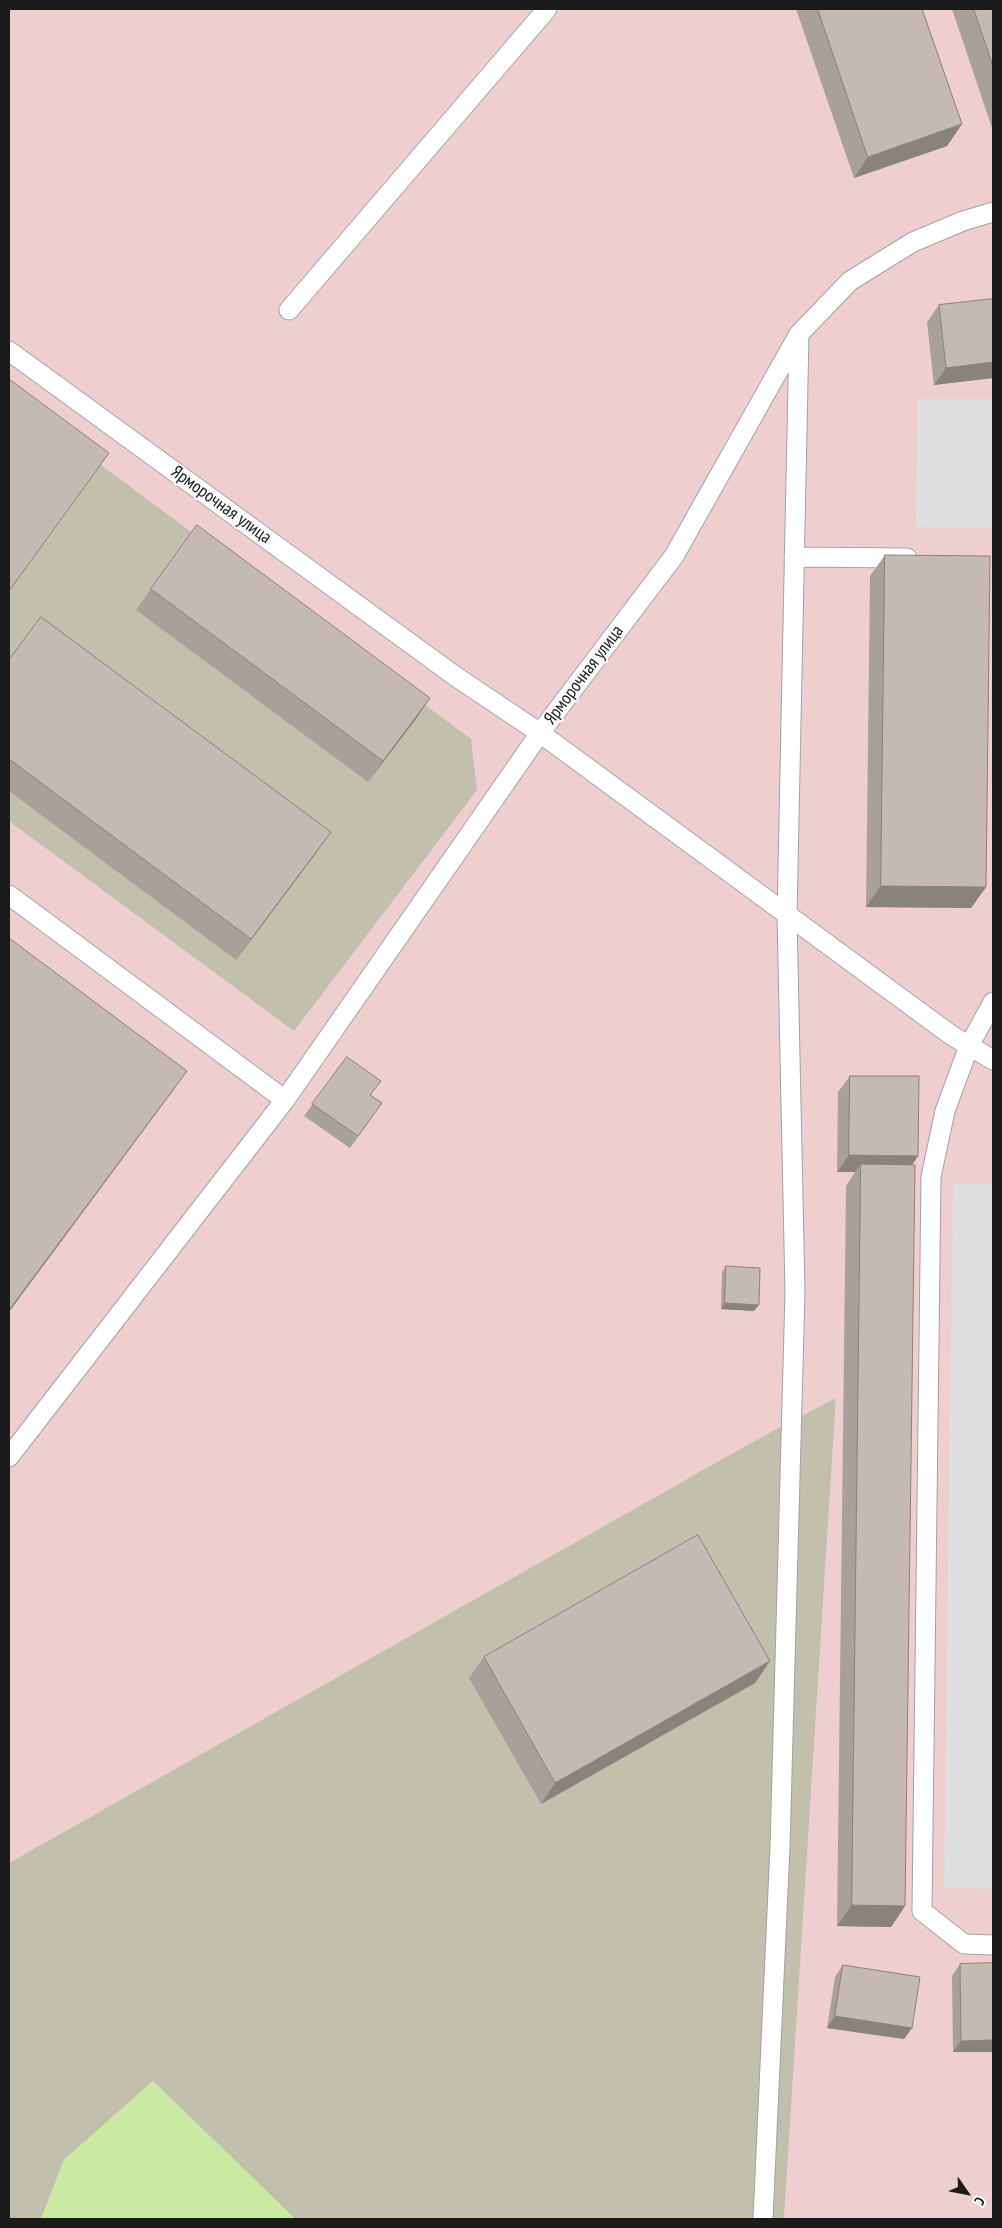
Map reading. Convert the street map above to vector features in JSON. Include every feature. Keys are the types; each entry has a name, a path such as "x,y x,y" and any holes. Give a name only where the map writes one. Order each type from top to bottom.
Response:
{"lane":[{"path":"289,310 547,9"},
{"name":"Ярморочная улица","path":"9,351 447,670 540,733 674,556 799,334 850,281 913,242 963,221 993,212"},
{"path":"763,2219 780,1848 795,1292 786,915 799,334"},
{"path":"794,557 924,559"},
{"path":"9,1457 285,1100 540,733 951,1036 993,1060"},
{"path":"9,895 285,1100"},
{"path":"993,1002 969,1046 945,1111 931,1177 922,1911 964,1944 993,1945"}],"shaded area":[{"path":"9,9 993,9 993,2219 784,2219 836,1399 756,1440 9,1863"},
{"path":"9,397 471,739 477,790 294,1031 9,821"},
{"path":"918,399 993,399 993,528 916,527"},
{"path":"953,1184 993,1184 993,1889 944,1888"},
{"path":"836,1398 784,2219 295,2219 153,2081 64,2160 41,2219 9,2219 9,1863 756,1440"}],"green space":[{"path":"153,2081 295,2219 41,2219 64,2160"}],"building":[{"path":"818,9 922,9 962,124 868,157"},
{"path":"974,9 993,9 993,66"},
{"path":"993,299 993,362 946,368 939,305"},
{"path":"9,379 109,453 9,591"},
{"path":"197,525 430,698 383,761 151,589"},
{"path":"885,555 990,556 986,887 881,886"},
{"path":"41,617 331,832 251,939 9,759 9,660"},
{"path":"9,938 187,1071 9,1310"},
{"path":"347,1057 381,1081 370,1095 382,1103 358,1136 312,1104"},
{"path":"850,1076 919,1076 918,1156 849,1155"},
{"path":"861,1164 915,1165 905,1906 852,1905"},
{"path":"726,1266 760,1268 759,1305 725,1303"},
{"path":"698,1535 770,1661 555,1783 484,1657"},
{"path":"993,1963 993,2040 961,2041 960,1964"},
{"path":"843,1965 920,1977 912,2028 835,2016"}]}
